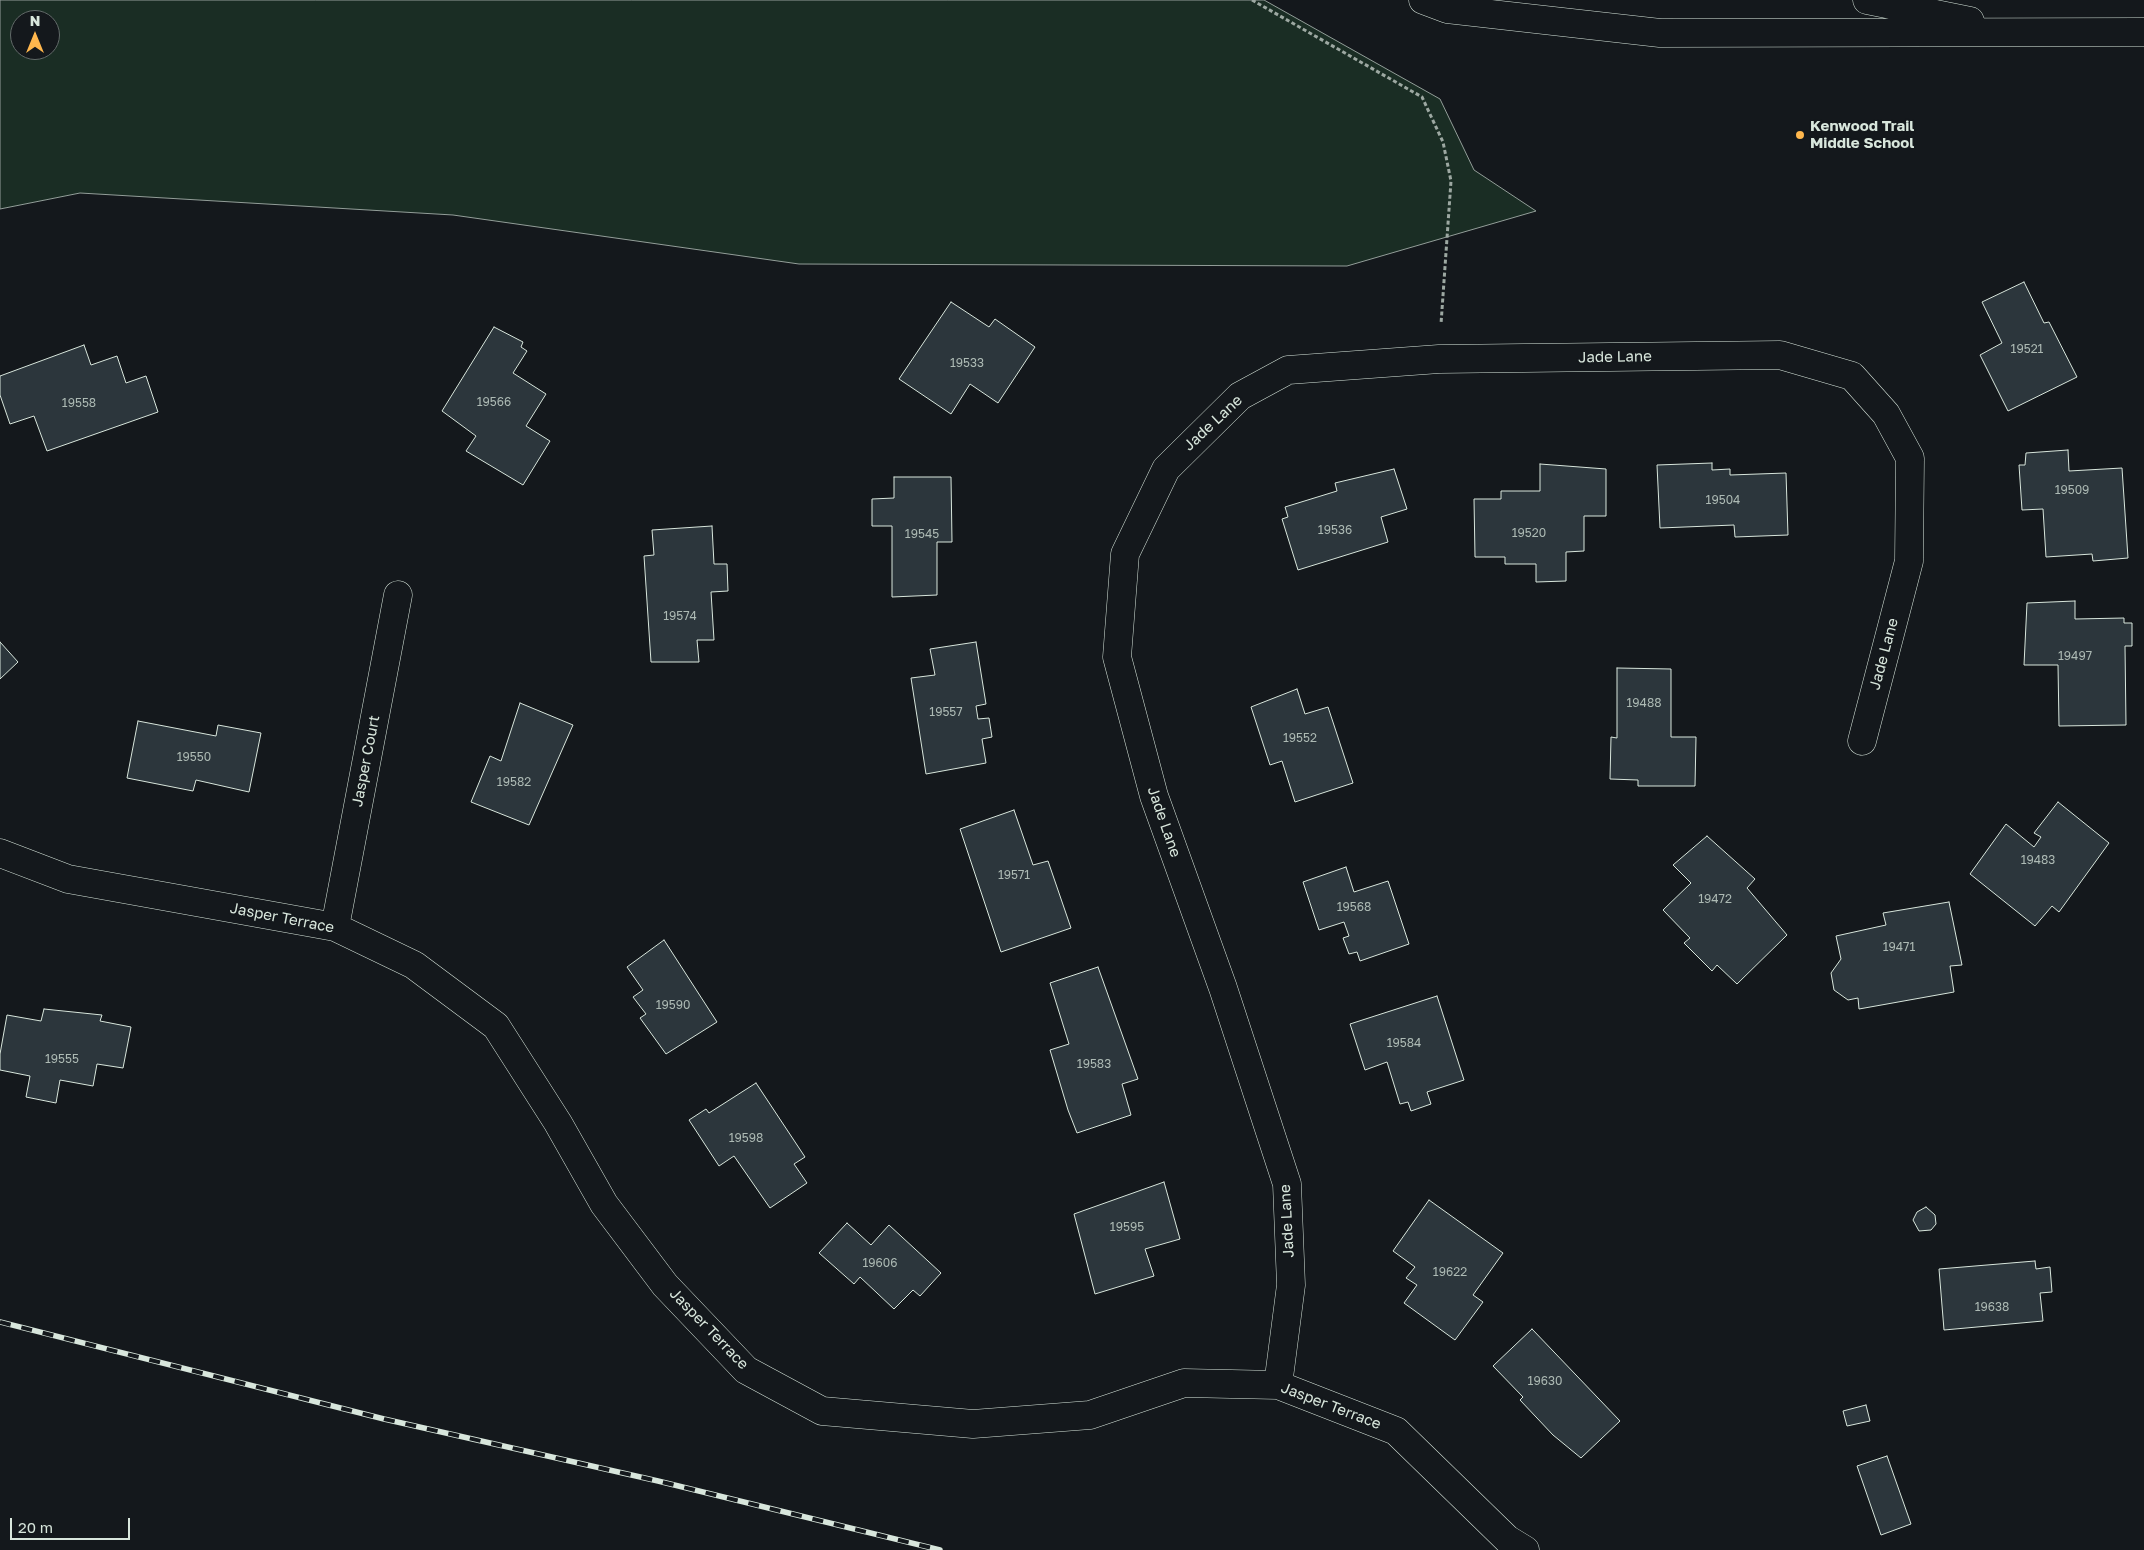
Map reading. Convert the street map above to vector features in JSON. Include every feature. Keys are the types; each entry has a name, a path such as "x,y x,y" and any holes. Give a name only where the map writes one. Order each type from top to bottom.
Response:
{"street":[{"path":"1423,0 1447,9 1660,33 2144,32"},
{"path":"1867,0 2030,33"},
{"name":"Jade Lane","path":"1278,1385 1291,1286 1287,1184 1223,988 1154,796 1117,657 1125,554 1166,469 1240,396 1288,370 1439,359 1780,355 1852,376 1886,414 1910,458 1909,561 1862,741"},
{"name":"Jasper Court","path":"335,927 398,595"},
{"name":"Jasper Terrace","path":"0,853 68,879 335,927 414,964 496,1026 558,1123 604,1204 665,1285 746,1370 822,1411 973,1424 1090,1415 1184,1383 1278,1385 1396,1431 1506,1540 1525,1550"}],"path":[{"path":"1252,0 1422,97 1443,142 1451,180 1439,359"}],"green space":[{"path":"0,0 1264,0 1440,99 1474,170 1536,211 1347,266 799,264 453,215 80,193 0,209"}],"building":[{"path":"2024,282 2044,323 2049,322 2077,377 2008,411 1980,355 2002,343 1982,302"},
{"path":"951,302 989,327 995,319 1035,347 998,403 970,384 951,414 899,379"},
{"path":"494,327 523,342 521,347 527,351 513,373 546,394 526,426 550,441 523,485 466,451 476,436 442,411"},
{"path":"84,345 91,365 117,356 126,383 146,376 158,412 47,451 34,416 10,424 0,395 0,376"},
{"path":"2068,450 2069,471 2122,468 2128,558 2093,561 2092,554 2046,557 2043,509 2022,510 2019,465 2025,465 2026,453"},
{"path":"1712,463 1712,470 1730,469 1730,475 1786,473 1788,535 1735,537 1734,525 1660,528 1657,465"},
{"path":"1540,464 1606,469 1606,516 1584,516 1584,551 1566,552 1566,581 1536,582 1536,564 1505,564 1505,557 1475,557 1474,499 1501,499 1501,491 1540,491"},
{"path":"1394,469 1407,509 1381,517 1388,542 1298,570 1282,519 1288,517 1285,507 1337,491 1335,483"},
{"path":"894,477 951,477 952,542 937,542 937,595 892,597 892,526 872,526 872,499 894,498"},
{"path":"712,526 714,564 727,564 728,591 711,592 714,640 697,640 699,662 651,662 644,556 654,555 652,530"},
{"path":"2075,601 2075,619 2124,618 2124,623 2132,623 2132,646 2125,646 2126,725 2059,726 2058,665 2024,665 2027,603"},
{"path":"0,642 18,662 0,679"},
{"path":"976,642 986,704 976,706 978,719 989,718 992,737 982,739 986,763 926,774 911,678 935,675 930,649"},
{"path":"1617,668 1671,669 1671,737 1696,737 1695,786 1638,786 1638,780 1610,779 1611,737 1617,738"},
{"path":"1297,689 1305,714 1328,707 1353,783 1295,802 1282,761 1270,765 1251,707"},
{"path":"520,703 573,725 529,825 471,802 490,756 501,761"},
{"path":"138,721 216,736 218,725 261,733 249,792 196,780 193,791 127,778"},
{"path":"2058,802 2109,843 2059,912 2052,906 2035,926 1970,874 2006,824 2034,847 2041,837 2034,833"},
{"path":"1014,810 1033,865 1048,861 1071,928 1001,952 960,829"},
{"path":"1707,836 1755,879 1747,888 1787,935 1737,984 1717,965 1712,971 1684,943 1690,938 1663,910 1691,883 1673,865"},
{"path":"1346,867 1354,892 1388,881 1409,944 1360,961 1357,952 1349,954 1343,938 1349,936 1344,922 1319,930 1303,882"},
{"path":"1949,902 1962,965 1950,966 1954,992 1859,1009 1858,998 1848,1000 1834,990 1831,973 1841,959 1836,936 1886,925 1883,913"},
{"path":"664,940 717,1022 666,1054 640,1018 646,1014 633,997 643,990 627,967"},
{"path":"1098,967 1138,1079 1122,1084 1131,1115 1077,1133 1050,1050 1069,1044 1050,983"},
{"path":"1437,996 1464,1080 1427,1092 1431,1104 1411,1111 1408,1102 1400,1104 1387,1062 1365,1070 1350,1024"},
{"path":"44,1009 102,1015 100,1021 131,1027 123,1068 97,1064 93,1086 60,1080 56,1103 26,1097 30,1076 0,1070 0,1054 7,1015 41,1021"},
{"path":"756,1083 805,1157 794,1164 807,1183 770,1208 734,1156 719,1166 689,1120 706,1109 709,1113"},
{"path":"1164,1182 1180,1239 1145,1249 1154,1276 1095,1294 1074,1214"},
{"path":"1429,1200 1503,1253 1473,1295 1483,1302 1455,1340 1404,1303 1417,1285 1406,1278 1415,1267 1393,1251"},
{"path":"1926,1207 1935,1215 1936,1224 1931,1230 1919,1231 1913,1220 1917,1212"},
{"path":"847,1223 871,1245 889,1225 941,1273 920,1296 913,1290 894,1309 860,1277 854,1284 819,1253"},
{"path":"2035,1261 2036,1269 2050,1267 2052,1292 2040,1293 2043,1321 1944,1330 1939,1269"},
{"path":"1532,1329 1620,1421 1581,1458 1553,1435 1520,1400 1523,1397 1493,1366"},
{"path":"1866,1405 1870,1421 1847,1426 1843,1411"},
{"path":"1887,1456 1911,1524 1881,1535 1857,1466"}],"railway":[{"path":"0,1322 384,1419 658,1481 940,1550"}],"place":[{"name":"Kenwood Trail Middle School","path":"1800,135"}]}
